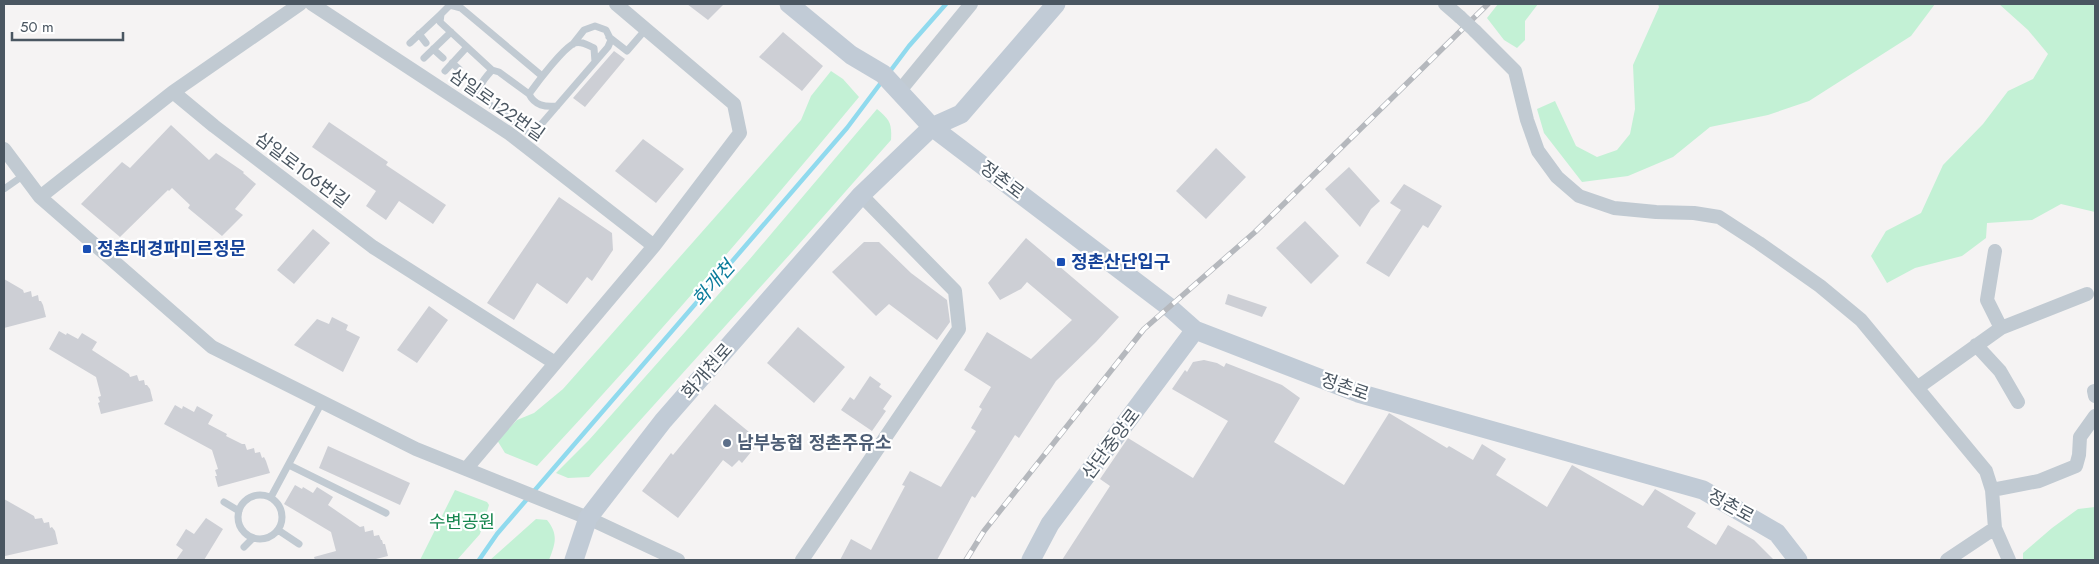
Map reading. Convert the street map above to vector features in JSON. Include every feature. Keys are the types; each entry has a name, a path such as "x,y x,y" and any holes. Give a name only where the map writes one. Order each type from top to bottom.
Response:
{"main road":[{"name":"정촌로","path":"790,4 851,55 891,84 932,128 1169,307 1196,330 1358,392 1703,490 1777,532 1798,560"},
{"path":"932,128 961,114 1056,4"},
{"name":"화개천로","path":"574,560 581,515 861,195 932,128"},
{"name":"산단중앙로","path":"1031,560 1050,524 1196,330"}],"street":[{"path":"40,196 173,92 300,4"},
{"name":"삼일로122번길","path":"312,4 510,134 654,246"},
{"path":"466,469 654,246 740,133 734,104 616,4"},
{"path":"891,84 971,4"},
{"path":"1445,4 1515,71 1527,120 1538,151 1557,177 1579,196 1614,208 1694,213 1719,218 1820,286 1861,320 1986,471 1992,490 1995,528 2009,560"},
{"name":"삼일로106번길","path":"173,92 214,126 373,247 555,363"},
{"path":"4,149 40,196 212,347 416,449 581,515 678,560"},
{"path":"802,560 959,329 955,291 861,195"},
{"path":"1995,252 1987,300 2001,328"},
{"path":"1917,388 2001,328 2087,294"},
{"path":"1976,345 2000,371 2018,402"},
{"path":"1992,490 2040,481 2076,466 2080,437 2095,416"},
{"path":"1947,560 1995,528"}],"lane":[{"path":"410,43 450,5 461,8 542,76"},
{"path":"441,14 440,22 492,70 499,72 529,94 532,101 545,107 557,106"},
{"path":"492,70 481,83 479,93 482,99 528,132 538,128 543,123 608,47 611,40 606,30 595,26 584,30 542,76 529,94"},
{"path":"609,36 627,51 646,29"},
{"path":"424,58 451,32"},
{"path":"419,34 426,43"},
{"path":"573,44 581,42 594,48 595,62"},
{"path":"445,71 467,47"},
{"path":"433,49 443,58"},
{"path":"452,63 459,69"},
{"path":"540,105 543,112 543,123"},
{"path":"4,189 24,175"},
{"path":"271,497 322,402"},
{"path":"289,465 386,513"},
{"path":"264,495 271,497 281,508 283,516 278,530 266,538 253,538 242,530 238,518 241,505 251,496 264,495"},
{"path":"224,502 239,511"},
{"path":"278,530 299,544"},
{"path":"244,547 253,538"}],"green space":[{"path":"1498,4 1538,4 1525,21 1525,40 1517,48 1504,40 1487,18"},
{"path":"1658,4 1935,4 1911,36 1809,101 1768,115 1710,127 1673,157 1628,176 1582,182 1544,133 1537,109 1555,101 1576,146 1597,157 1617,150 1630,134 1635,109 1633,65 1659,7"},
{"path":"1999,4 2095,4 2095,212 2061,204 2032,220 1987,223 1986,238 1962,256 1915,268 1887,283 1871,256 1886,231 1921,213 1943,165 1983,124 2008,91 2033,79 2048,54 2028,30"},
{"path":"831,71 843,79 859,97 741,238 620,376 537,466 505,453 497,440 517,420 534,413 563,389 801,120 811,96"},
{"path":"877,109 889,122 891,140 589,477 568,478 556,473 589,440 749,260"},
{"name":"수변공원","path":"455,490 487,502 489,505 480,534 457,560 420,560"},
{"path":"2095,507 2095,560 2023,560 2023,553 2052,528 2078,509"},
{"path":"536,519 547,520 553,530 555,540 549,560 490,560"}],"building":[{"path":"687,4 724,4 708,20"},
{"path":"783,32 823,66 802,91 759,57"},
{"path":"614,51 625,59 585,107 573,98"},
{"path":"329,122 388,162 386,165 446,205 433,224 399,201 386,220 366,206 376,191 312,147"},
{"path":"171,125 209,160 216,153 244,172 256,184 235,209 243,215 222,236 188,208 190,205 172,188 120,237 81,204 122,162 130,168"},
{"path":"643,139 684,169 656,203 615,171"},
{"path":"1216,148 1246,177 1206,219 1176,191"},
{"path":"1349,167 1380,201 1371,209 1360,227 1325,189"},
{"path":"1404,184 1442,206 1428,228 1423,225 1389,277 1366,263 1401,210 1390,203"},
{"path":"559,197 612,233 613,250 592,281 587,277 567,304 537,283 514,320 487,303"},
{"path":"1305,221 1339,256 1311,284 1276,248"},
{"path":"313,229 330,243 294,284 277,270"},
{"path":"1026,238 1119,317 1056,381 1019,438 1015,435 975,498 972,496 937,560 840,560 851,539 871,550 905,486 902,485 910,471 941,487 976,431 971,428 982,409 979,407 991,387 964,370 987,332 1031,359 1072,320 1027,282 1021,289 1000,300 988,283"},
{"path":"864,242 879,242 911,273 947,300 950,322 937,340 889,304 876,316 832,272"},
{"path":"4,279 23,290 24,293 31,291 32,297 38,295 46,317 4,328"},
{"path":"1228,294 1267,307 1262,317 1225,304"},
{"path":"429,306 448,320 417,363 397,350"},
{"path":"332,317 348,325 346,330 360,337 343,372 294,345 317,319 329,324"},
{"path":"798,327 845,367 814,403 767,363"},
{"path":"59,331 78,339 82,333 97,342 92,350 129,374 130,377 137,375 139,381 144,380 145,385 150,389 153,401 101,414 98,397 101,396 96,377 49,349"},
{"path":"1204,360 1224,367 1226,363 1282,385 1300,398 1274,442 1344,485 1389,413 1447,448 1449,446 1473,460 1482,444 1506,459 1496,475 1547,507 1572,465 1643,506 1655,489 1696,513 1687,527 1716,545 1728,525 1754,540 1774,560 1062,560 1110,486 1100,479 1128,438 1193,478 1228,421 1172,389 1193,362"},
{"path":"870,376 881,384 879,387 892,396 883,409 886,411 872,431 841,410 850,397 854,400"},
{"path":"715,404 760,441 742,463 739,460 732,467 723,460 678,518 642,491 671,453 673,455"},
{"path":"175,405 182,409 183,406 194,412 197,406 213,415 208,424 227,434 226,436 245,444 247,450 254,448 255,453 260,452 262,458 264,457 266,461 270,473 218,487 215,470 218,469 212,450 164,424"},
{"path":"328,446 410,483 400,505 319,468"},
{"path":"295,485 313,493 317,487 333,497 328,505 360,527 364,526 365,532 373,530 374,536 379,535 383,544 385,544 388,556 372,560 315,560 314,557 336,551 331,532 284,504"},
{"path":"4,499 34,516 35,519 42,518 44,523 49,522 50,528 52,527 55,531 58,544 5,556"},
{"path":"206,518 223,529 204,560 176,560 183,550 176,545 186,529 194,534"}],"waterway":[{"name":"화개천","path":"888,74 909,46 946,4"},
{"name":"화개천","path":"479,560 497,534 847,128 883,80"}],"railway":[{"path":"966,560 984,531 1144,329 1255,232 1488,4"}],"place":[{"name":"정촌대경파미르정문","path":"87,249"},
{"name":"정촌산단입구","path":"1061,262"},
{"name":"남부농협 정촌주유소","path":"727,443"}]}
